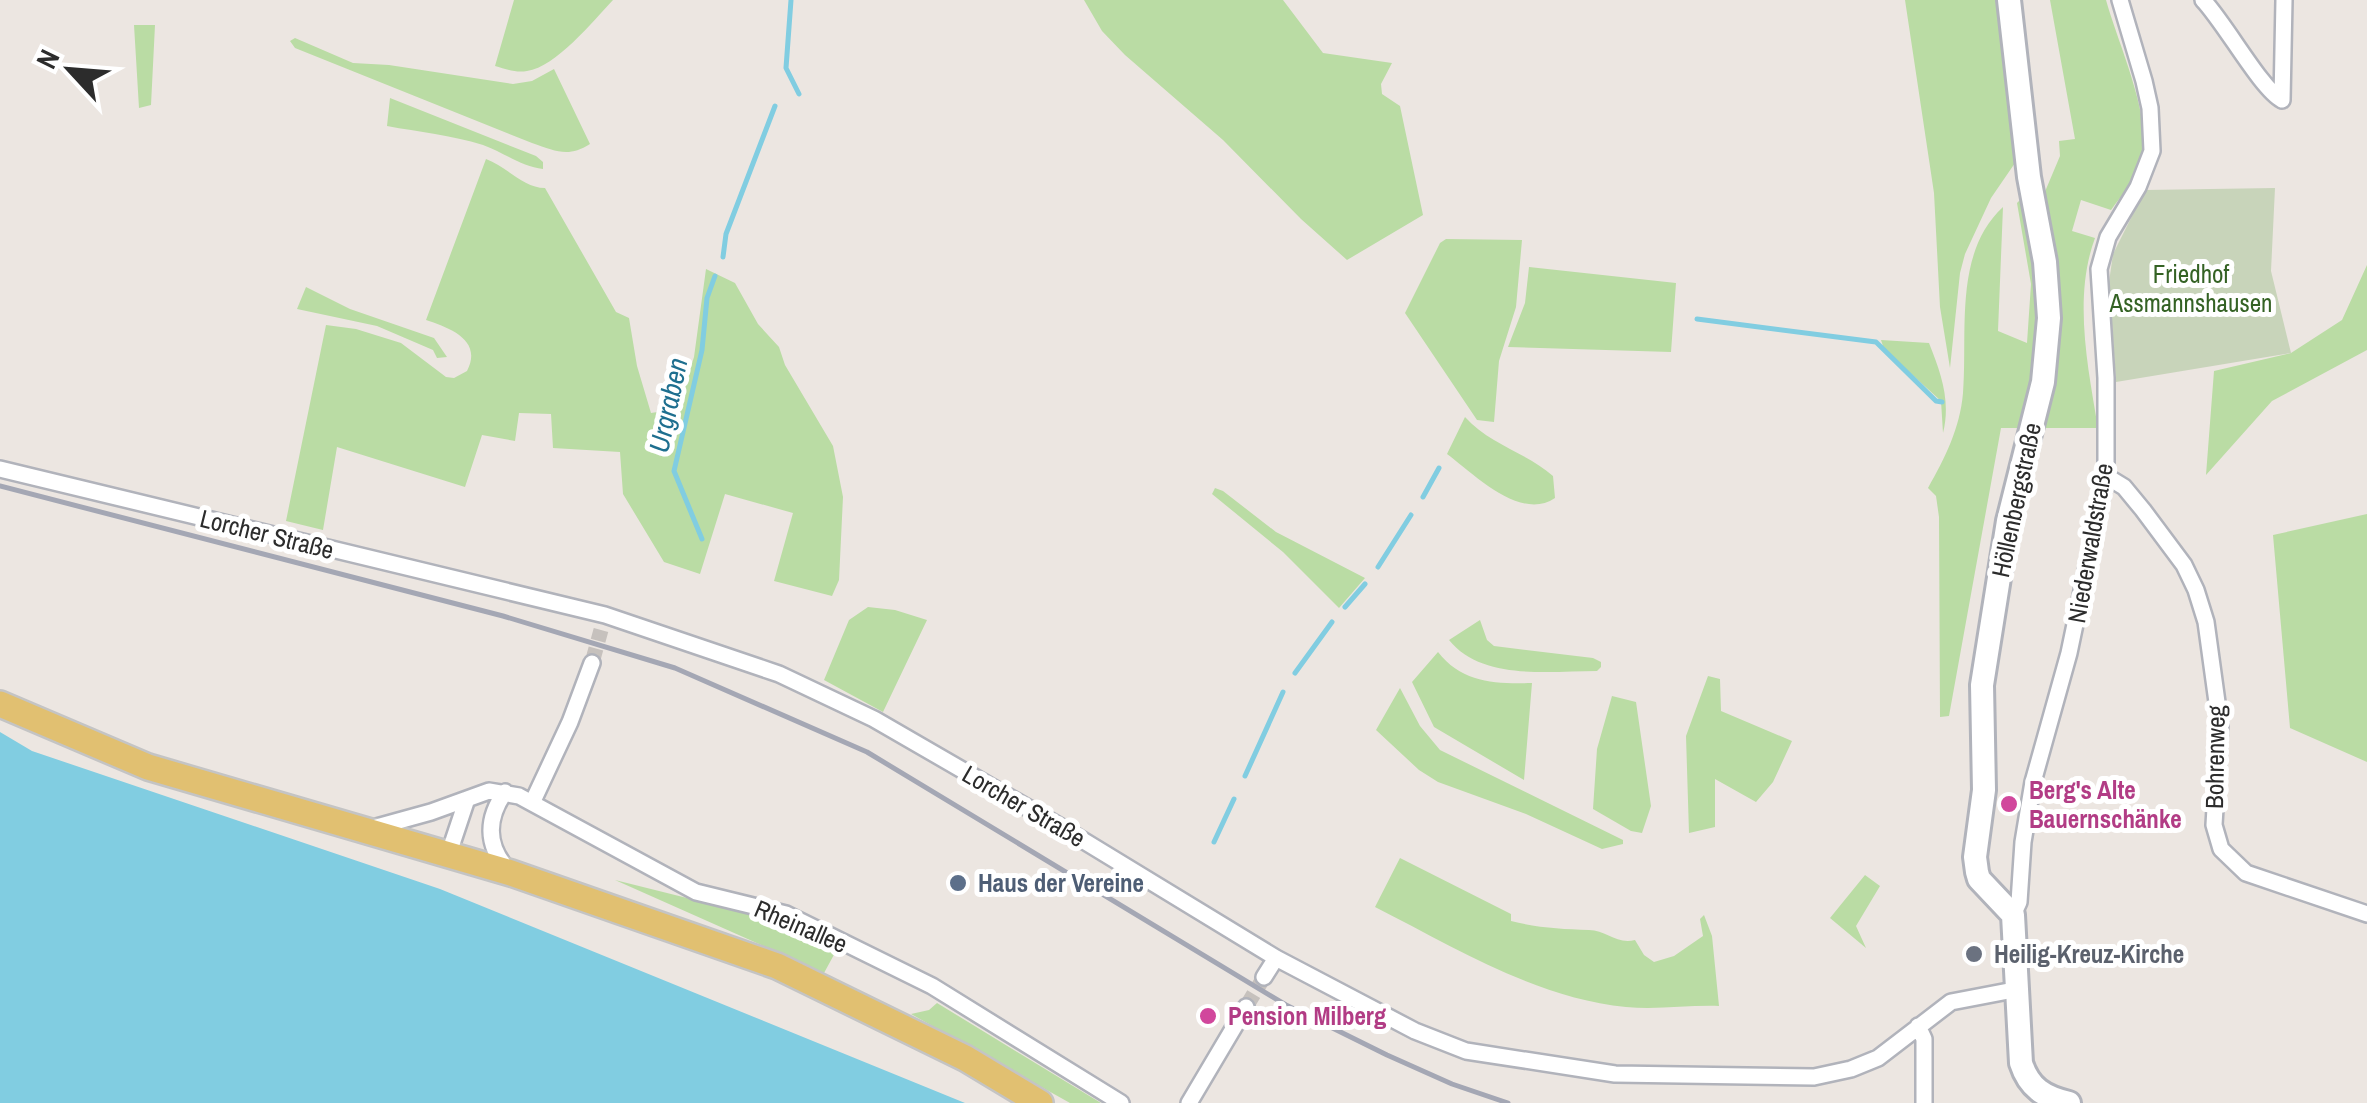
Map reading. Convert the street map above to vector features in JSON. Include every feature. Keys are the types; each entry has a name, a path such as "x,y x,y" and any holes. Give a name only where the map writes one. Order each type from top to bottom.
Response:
{"main road":[{"name":"Höllenbergstraße","path":"2009,0 2029,177 2045,262 2049,318 2043,382 2008,520 1982,685 1984,790 1978,825 1977,872 2013,915"},
{"path":"0,704 148,767 511,872 777,966 964,1058 1040,1103"},
{"path":"2013,915 2021,1063 2026,1077 2040,1092 2068,1103"}],"street":[{"name":"Niederwaldstraße","path":"2013,915 2018,902 2033,782 2070,653 2106,476 2106,378 2098,274 2108,237 2149,164 2153,138 2144,81 2120,0"},
{"path":"2203,0 2244,52 2266,88 2282,100 2284,0"},
{"name":"Lorcher Straße","path":"0,469 603,623 779,674 874,719 1276,958 1414,1031 1466,1052 1615,1074 1814,1077 1852,1069 1878,1058 1951,1002 2019,989"},
{"name":"Bohrenweg","path":"2106,476 2124,487 2184,565 2206,622 2220,724 2214,826 2222,849 2246,873 2367,914"},
{"path":"534,801 592,663"},
{"name":"Rheinallee","path":"364,830 432,812 489,791 534,801 696,892 786,914 932,986 1121,1103"},
{"path":"506,792 494,811 490,839 498,858 511,872"},
{"path":"449,853 468,799"},
{"path":"1264,977 1276,958"},
{"path":"1189,1103 1246,1007"},
{"path":"1918,1026 1924,1039 1924,1103"}],"green space":[{"path":"514,0 613,0 562,52 538,68 519,71 495,66"},
{"path":"1084,0 1283,0 1323,53 1392,63 1381,84 1382,94 1400,106 1423,215 1347,260 1223,140 1125,55 1102,31"},
{"path":"1905,0 1997,0 2013,113 2015,163 1991,198 1965,254 1950,368 1940,307 1934,193"},
{"path":"2050,0 2106,0 2143,126 2141,162 2128,187 2111,210 2081,200 2072,231 2095,238 2088,261 2084,308 2098,428 2039,428 2056,310 2044,194 2060,156 2059,141 2075,139"},
{"path":"134,25 155,25 151,105 139,108"},
{"path":"295,38 353,63 513,84 532,81 554,69 590,144 568,152 532,143 295,48 290,41"},
{"path":"390,98 536,156 543,162 543,169 471,142 387,126"},
{"path":"486,159 529,184 545,188 616,312 629,318 637,366 651,413 677,409 694,357 706,269 735,283 758,324 779,347 785,365 833,446 843,497 839,580 832,596 774,581 793,513 725,494 700,574 664,562 623,494 620,452 553,448 551,414 519,413 515,441 482,435 465,487 337,447 323,530 286,521 326,325 356,329 401,343 446,377 454,378 467,371 471,351 467,343 454,331 426,320"},
{"name":"Friedhof Assmannshausen","path":"2275,188 2271,271 2291,353 2116,382 2109,282 2113,254 2145,190"},
{"path":"2025,200 2039,284 2034,372 2023,428 2001,428 1949,716 1940,717 1939,517 1936,496 1928,488 1959,418 1966,295 1976,247 2003,207 1998,331 2027,343 2031,284 2017,203"},
{"path":"1446,239 1522,240 1516,307 1499,361 1494,422 1477,420 1405,313 1440,243"},
{"path":"2367,265 2367,350 2272,401 2206,475 2214,371 2291,353 2342,320"},
{"path":"1529,267 1676,283 1671,352 1508,347 1525,303"},
{"path":"306,287 350,309 434,338 447,357 437,358 433,350 377,326 297,309"},
{"path":"1881,340 1929,343 1945,398 1943,433 1941,401 1884,349"},
{"path":"1465,417 1485,435 1553,476 1555,498 1541,504 1512,500 1447,454"},
{"path":"1215,488 1276,532 1365,578 1339,608 1283,552 1212,494"},
{"path":"2367,514 2367,762 2290,728 2273,535"},
{"path":"868,607 927,620 883,712 824,680 849,620"},
{"path":"1480,620 1487,640 1494,646 1593,658 1601,662 1601,667 1597,671 1538,672 1479,662 1449,640"},
{"path":"1438,652 1469,676 1493,682 1532,683 1524,780 1434,727 1412,682"},
{"path":"1708,676 1720,679 1721,711 1792,741 1773,782 1756,802 1715,779 1715,827 1689,833 1686,736"},
{"path":"1400,688 1420,726 1440,750 1623,840 1623,844 1602,849 1526,814 1438,782 1419,770 1376,730"},
{"path":"1612,696 1636,702 1651,806 1642,833 1631,831 1593,809 1597,749"},
{"path":"1400,858 1511,914 1511,921 1635,940 1654,962 1674,956 1703,936 1700,919 1704,915 1712,936 1719,1006 1638,1008 1593,1002 1496,969 1375,907"},
{"path":"1865,875 1880,886 1856,926 1866,948 1830,918"},
{"path":"615,880 779,921 836,951 824,973"},
{"path":"937,1003 1101,1103 1070,1103 911,1014 929,1010"}],"water":[{"path":"0,732 32,751 440,889 965,1103 0,1103"}],"waterway":[{"name":"Urgraben","path":"791,0 786,68 799,94"},
{"name":"Urgraben","path":"723,257 726,234 775,106"},
{"name":"Urgraben","path":"702,539 674,471 702,350 707,298 715,276"},
{"path":"1697,319 1876,342 1936,401 1942,402"},
{"path":"1423,497 1439,468"},
{"path":"1378,567 1411,515"},
{"path":"1345,607 1365,584"},
{"path":"1295,673 1332,622"},
{"path":"1245,776 1283,692"},
{"path":"1214,842 1234,799"}],"tunnel":[{"path":"592,663 601,630"},
{"path":"1246,1007 1264,977"}],"railway":[{"path":"0,486 503,616 675,668 867,752 1286,1005 1452,1084 1508,1103"}],"place":[{"name":"Berg's Alte Bauernschänke","path":"2009,804"},
{"name":"Haus der Vereine","path":"958,883"},
{"name":"Heilig-Kreuz-Kirche","path":"1974,954"},
{"name":"Pension Milberg","path":"1208,1016"}]}
